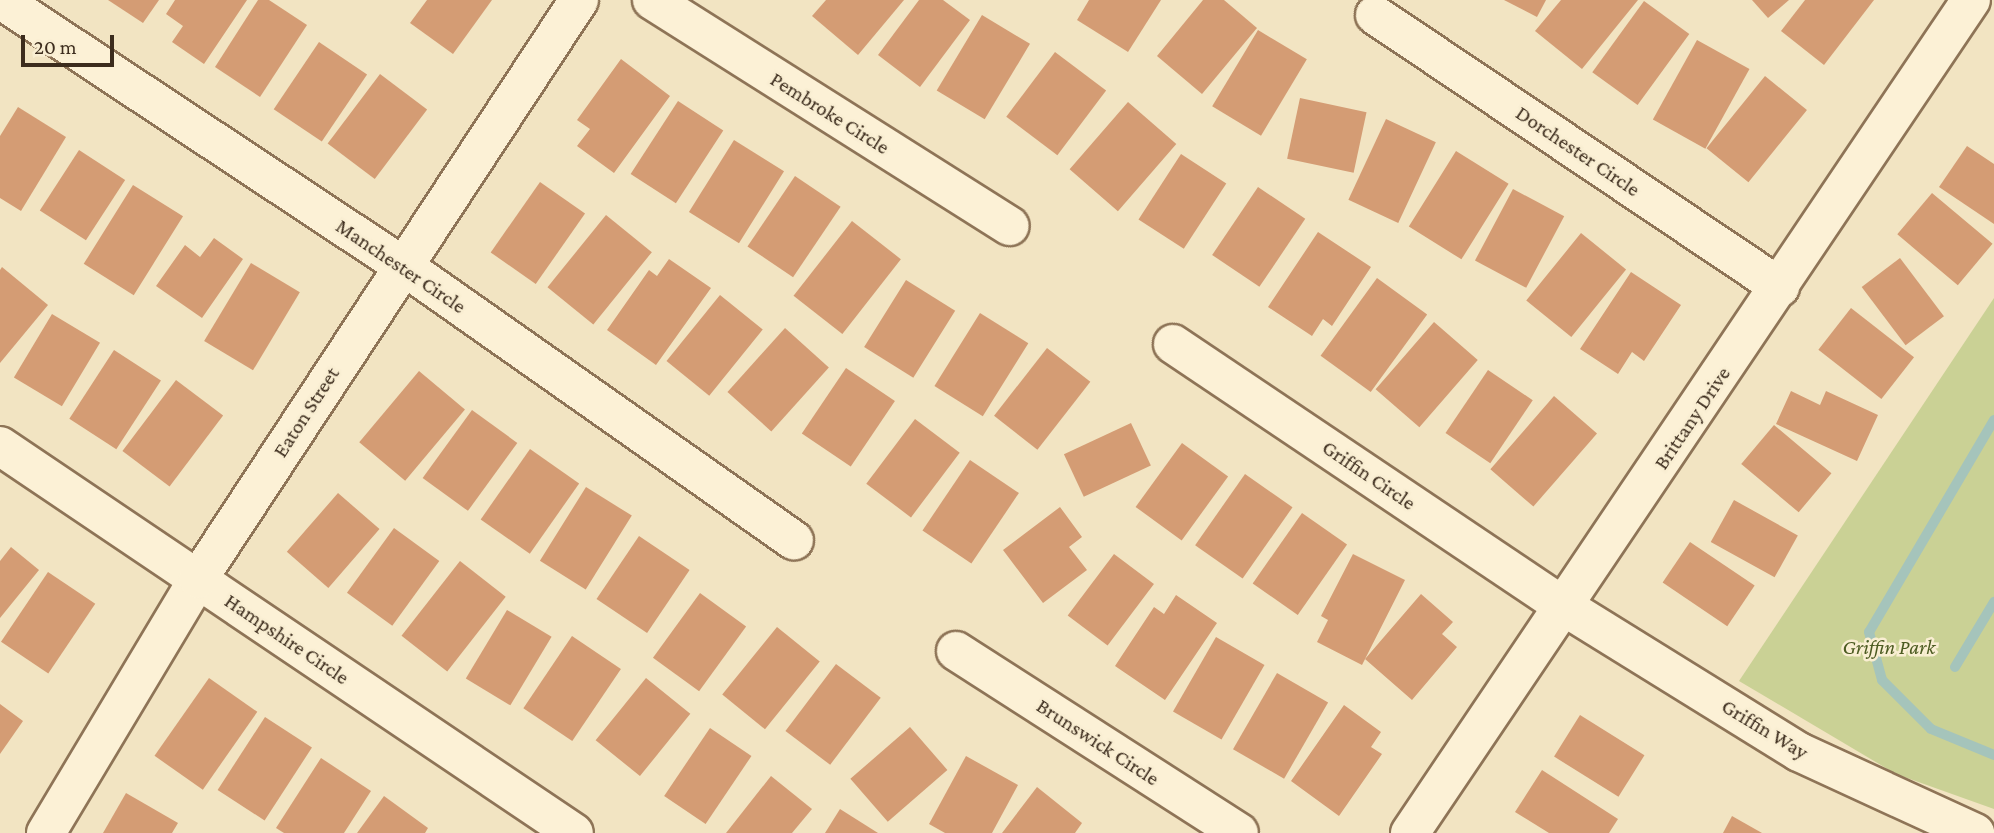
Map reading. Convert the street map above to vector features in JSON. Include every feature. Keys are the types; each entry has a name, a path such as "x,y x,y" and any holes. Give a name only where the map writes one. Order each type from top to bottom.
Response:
{"street":[{"name":"Manchester Circle","path":"1,0 402,265 794,540"},
{"name":"Eaton Street","path":"46,833 198,579 402,265 579,0"},
{"name":"Pembroke Circle","path":"652,0 1009,226"},
{"name":"Brittany Drive","path":"1410,833 1565,607 1971,0"},
{"name":"Dorchester Circle","path":"1375,15 1780,287"},
{"name":"Griffin Circle","path":"1173,344 1565,607"},
{"name":"Hampshire Circle","path":"0,446 574,833"},
{"name":"Griffin Way","path":"1565,607 1799,752 1957,829"},
{"name":"Brunswick Circle","path":"956,652 1239,833"}],"green space":[{"name":"Griffin Park","path":"1994,298 1994,809 1896,774 1739,681"}],"building":[{"path":"108,0 159,0 143,23"},
{"path":"175,0 247,0 204,64 172,42 183,26 166,14"},
{"path":"258,0 269,0 307,25 260,97 215,67"},
{"path":"427,0 492,0 453,54 410,23"},
{"path":"826,0 904,0 858,55 812,16"},
{"path":"919,0 943,0 970,20 920,87 878,55"},
{"path":"1089,0 1161,0 1128,52 1077,20"},
{"path":"1203,0 1224,0 1257,28 1202,94 1157,56"},
{"path":"1504,0 1546,0 1537,17"},
{"path":"1561,0 1638,0 1582,69 1535,31"},
{"path":"1752,0 1789,0 1768,18"},
{"path":"1805,0 1874,0 1824,65 1781,31"},
{"path":"1644,1 1689,34 1638,105 1592,72"},
{"path":"982,15 1030,44 985,119 937,90"},
{"path":"1258,30 1307,59 1261,136 1212,106"},
{"path":"1697,40 1749,69 1705,149 1653,120"},
{"path":"319,42 367,74 322,142 274,109"},
{"path":"1055,52 1106,91 1057,155 1006,117"},
{"path":"621,59 670,96 614,173 577,146 590,129 577,120"},
{"path":"380,74 427,110 375,179 328,143"},
{"path":"1765,76 1807,110 1748,182 1706,148"},
{"path":"1300,98 1367,112 1354,173 1287,159"},
{"path":"678,101 723,130 676,203 631,174"},
{"path":"1128,102 1176,144 1118,211 1070,169"},
{"path":"18,107 66,137 21,211 0,198 0,136"},
{"path":"1386,119 1436,142 1398,223 1348,200"},
{"path":"734,140 784,171 739,243 689,212"},
{"path":"1967,146 1994,164 1994,224 1939,187"},
{"path":"79,150 125,180 86,240 40,210"},
{"path":"1456,151 1509,184 1461,259 1409,226"},
{"path":"1181,154 1226,183 1184,249 1139,219"},
{"path":"795,176 841,207 793,277 747,246"},
{"path":"540,182 585,214 536,284 491,252"},
{"path":"133,185 183,216 134,295 84,264"},
{"path":"1258,187 1305,219 1259,287 1212,255"},
{"path":"1513,189 1564,216 1526,288 1475,261"},
{"path":"1932,193 1993,244 1958,285 1897,234"},
{"path":"606,215 652,252 593,324 547,287"},
{"path":"852,221 901,259 842,334 794,296"},
{"path":"1318,232 1371,267 1332,326 1323,319 1312,336 1268,307"},
{"path":"1581,233 1626,270 1571,337 1526,301"},
{"path":"214,238 243,259 202,318 156,286 185,245 200,257"},
{"path":"1900,258 1944,316 1906,345 1862,287"},
{"path":"669,259 711,288 656,365 607,330 649,270 657,276"},
{"path":"251,263 300,292 253,370 204,341"},
{"path":"2,267 48,305 0,363 0,270"},
{"path":"1631,272 1681,305 1644,361 1632,352 1618,374 1580,349"},
{"path":"1377,278 1427,314 1371,392 1321,356"},
{"path":"906,280 955,311 913,378 864,347"},
{"path":"720,295 763,330 709,396 667,361"},
{"path":"1851,308 1914,357 1881,399 1818,350"},
{"path":"980,313 1028,343 983,416 934,386"},
{"path":"52,314 100,343 62,406 14,377"},
{"path":"1434,322 1478,360 1419,427 1376,389"},
{"path":"785,328 829,367 771,431 727,392"},
{"path":"1047,348 1090,382 1037,450 994,416"},
{"path":"114,350 161,380 116,449 69,419"},
{"path":"846,368 895,401 851,466 802,433"},
{"path":"1488,370 1533,400 1490,463 1446,433"},
{"path":"419,371 465,410 405,481 359,442"},
{"path":"176,380 223,416 170,487 122,451"},
{"path":"1791,391 1820,405 1826,391 1878,415 1857,461 1776,424"},
{"path":"1554,396 1597,433 1533,507 1490,469"},
{"path":"472,410 517,443 468,511 423,478"},
{"path":"915,419 960,453 911,517 866,484"},
{"path":"1131,423 1151,466 1084,497 1064,454"},
{"path":"1774,425 1831,473 1799,512 1741,464"},
{"path":"1182,443 1228,477 1182,540 1136,507"},
{"path":"530,449 579,483 530,554 481,519"},
{"path":"970,460 1019,493 971,563 922,530"},
{"path":"1245,474 1293,507 1243,579 1195,545"},
{"path":"586,487 632,516 586,589 540,561"},
{"path":"338,493 380,529 328,588 287,552"},
{"path":"1734,500 1798,535 1775,577 1711,542"},
{"path":"1060,507 1082,537 1069,547 1087,570 1043,603 1003,550"},
{"path":"1302,513 1347,545 1298,615 1253,583"},
{"path":"394,528 439,561 392,626 347,593"},
{"path":"639,536 690,570 647,633 597,599"},
{"path":"1690,542 1755,586 1727,626 1663,583"},
{"path":"11,547 39,570 0,618 0,561"},
{"path":"1114,554 1154,584 1108,646 1068,615"},
{"path":"1353,554 1405,580 1362,665 1317,642 1328,620 1321,616"},
{"path":"460,561 506,597 447,672 402,636"},
{"path":"48,572 95,604 48,674 1,642"},
{"path":"700,593 746,627 699,691 653,658"},
{"path":"1421,594 1453,622 1442,634 1457,647 1412,700 1365,659"},
{"path":"1176,595 1217,623 1165,700 1115,666 1154,607 1164,614"},
{"path":"507,610 552,637 510,705 466,679"},
{"path":"777,627 820,662 765,729 722,695"},
{"path":"572,636 621,669 572,741 523,708"},
{"path":"1216,637 1264,665 1221,739 1173,711"},
{"path":"836,664 881,698 830,765 785,731"},
{"path":"1277,673 1328,702 1284,779 1233,749"},
{"path":"209,678 257,712 203,790 155,756"},
{"path":"646,678 690,714 640,776 596,740"},
{"path":"0,704 23,721 0,754"},
{"path":"1344,705 1381,732 1371,747 1382,754 1339,816 1291,781"},
{"path":"1580,715 1644,755 1618,797 1554,757"},
{"path":"265,717 312,747 265,820 218,790"},
{"path":"910,727 947,770 888,822 850,779"},
{"path":"710,728 751,756 706,824 664,796"},
{"path":"966,756 1018,785 992,833 945,833 929,824"},
{"path":"321,758 371,791 344,833 284,833 276,828"},
{"path":"1542,770 1618,819 1609,833 1549,833 1515,812"},
{"path":"771,776 812,809 792,833 726,833"},
{"path":"1037,787 1082,823 1075,833 1002,833"},
{"path":"126,793 178,823 172,833 103,833"},
{"path":"384,796 428,828 425,833 357,833"},
{"path":"840,809 878,833 825,833"},
{"path":"1732,816 1762,833 1723,833"}],"waterway":[{"path":"1994,420 1869,632 1882,680 1931,729 1994,755"},
{"path":"1955,667 1994,602"}]}
